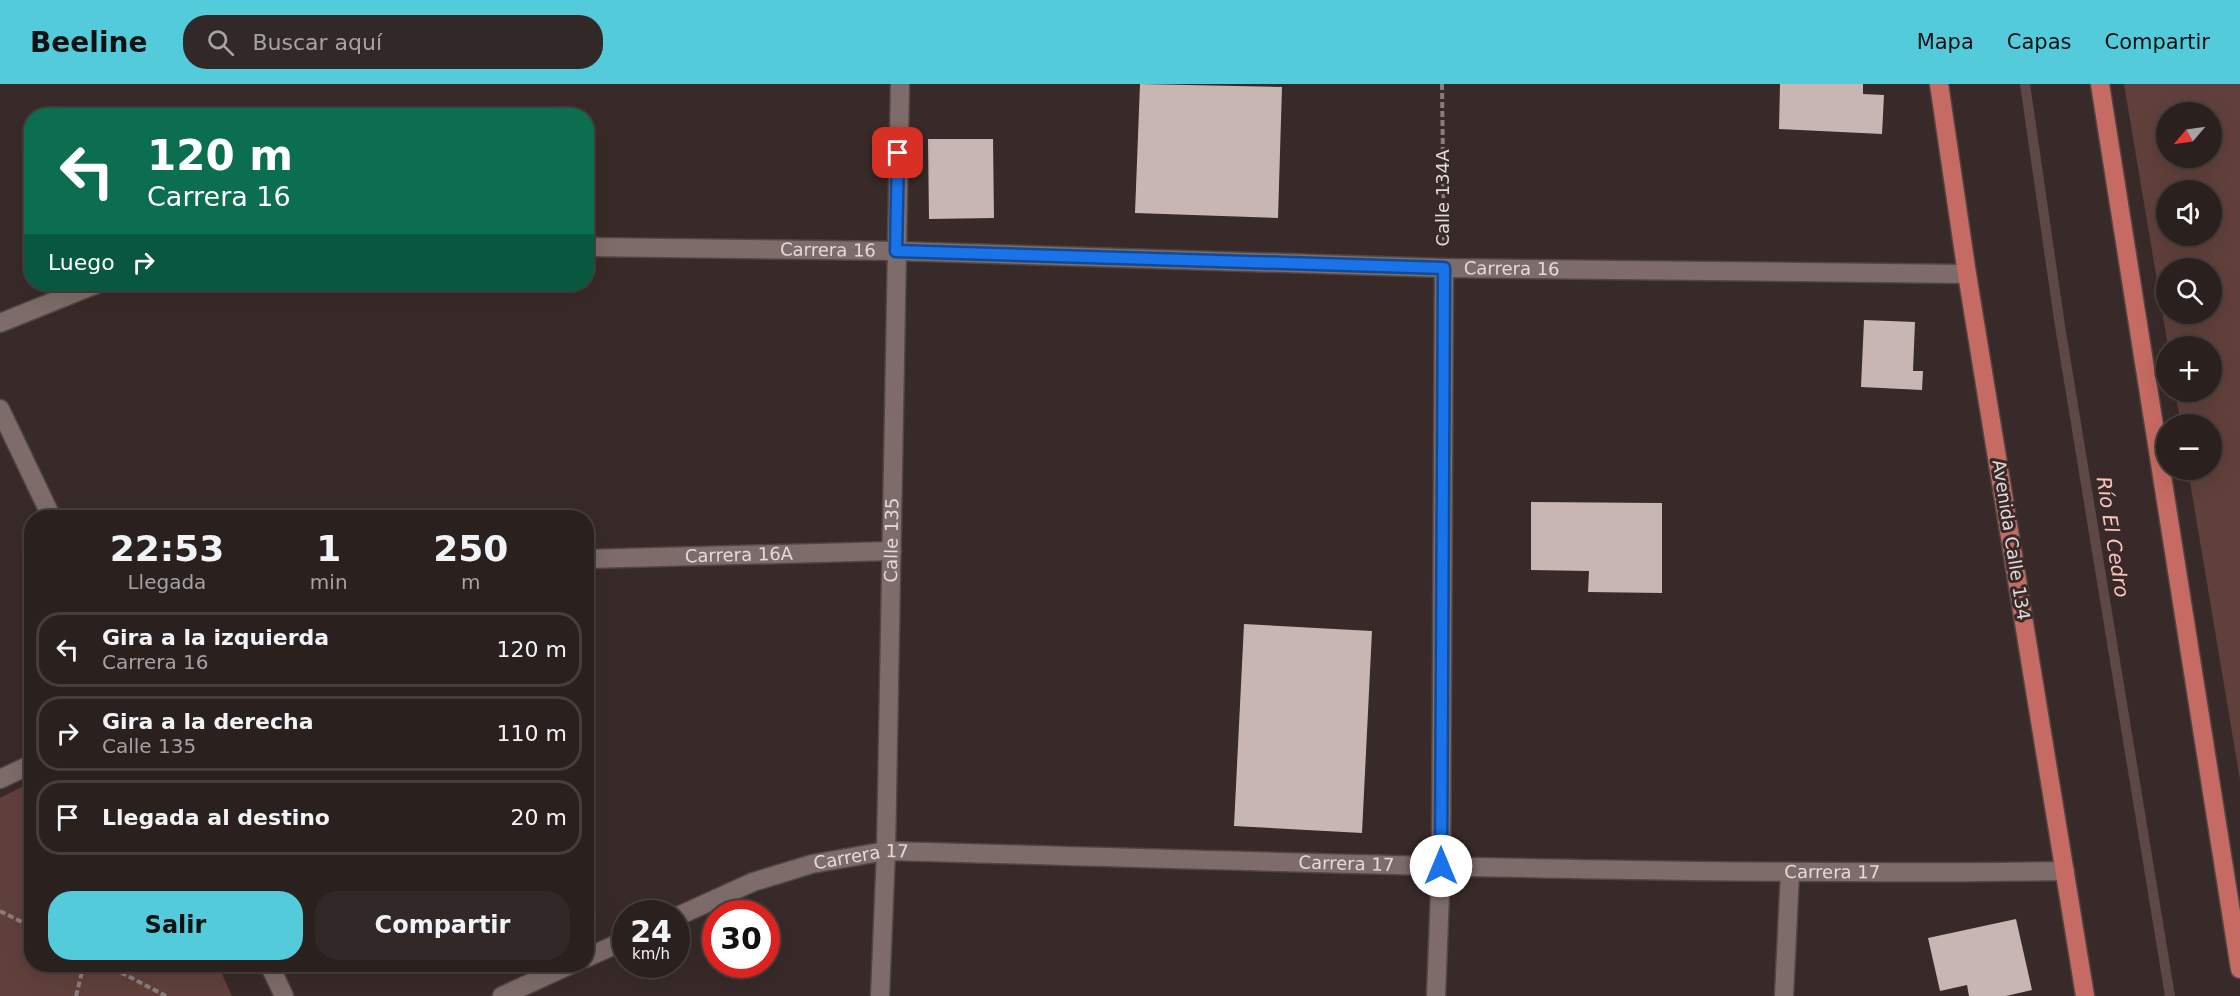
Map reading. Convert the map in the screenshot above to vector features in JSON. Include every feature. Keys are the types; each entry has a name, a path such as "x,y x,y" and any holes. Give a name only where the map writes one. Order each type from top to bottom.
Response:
{"main road":[{"name":"Avenida Calle 134","path":"1939,84 1967,274 2085,996"},
{"path":"2100,84 2240,969"}],"street":[{"name":"Calle 135","path":"880,996 886,851 900,84"},
{"name":"Carrera 16","path":"594,247 896,251 1444,268 1967,274"},
{"name":"Calle 134A","path":"1436,996 1441,866 1444,268"},
{"path":"0,323 80,291"},
{"path":"0,409 48,510"},
{"name":"Carrera 16A","path":"594,559 892,551"},
{"path":"0,779 24,768"},
{"name":"Carrera 17","path":"690,911 753,882 812,864 886,851 1441,866 1790,872 2065,871"},
{"path":"1784,996 1790,872"},
{"path":"594,954 612,946"},
{"path":"273,972 284,996"},
{"path":"502,996 554,972"}],"path":[{"name":"Calle 134A","path":"1442,84 1444,268"},
{"path":"0,910 24,923"},
{"path":"76,996 82,972"},
{"path":"120,972 166,996"}],"shaded area":[{"path":"2124,84 2240,84 2240,780 2190,480 2222,480 2222,414 2179,414 2177,402 2222,402 2222,336 2166,336 2164,324 2222,324 2222,258 2156,258 2156,275"},
{"path":"24,786 24,972 221,972 232,996 0,996 0,798"}],"building":[{"path":"1140,84 1282,87 1278,218 1135,213"},
{"path":"1780,84 1863,84 1863,94 1884,95 1882,134 1779,129"},
{"path":"928,139 993,139 994,218 929,219"},
{"path":"1864,320 1915,322 1913,371 1923,371 1922,390 1861,387"},
{"path":"1531,502 1662,503 1662,593 1588,592 1589,571 1531,570"},
{"path":"1244,624 1372,631 1362,833 1234,826"},
{"path":"2016,919 2032,990 2006,996 1969,996 1967,985 1940,991 1928,938"}],"waterway":[{"name":"Río El Cedro","path":"2025,84 2060,326 2170,996"}],"route":[{"path":"898,153 896,251 1444,268 1441,866"}]}
